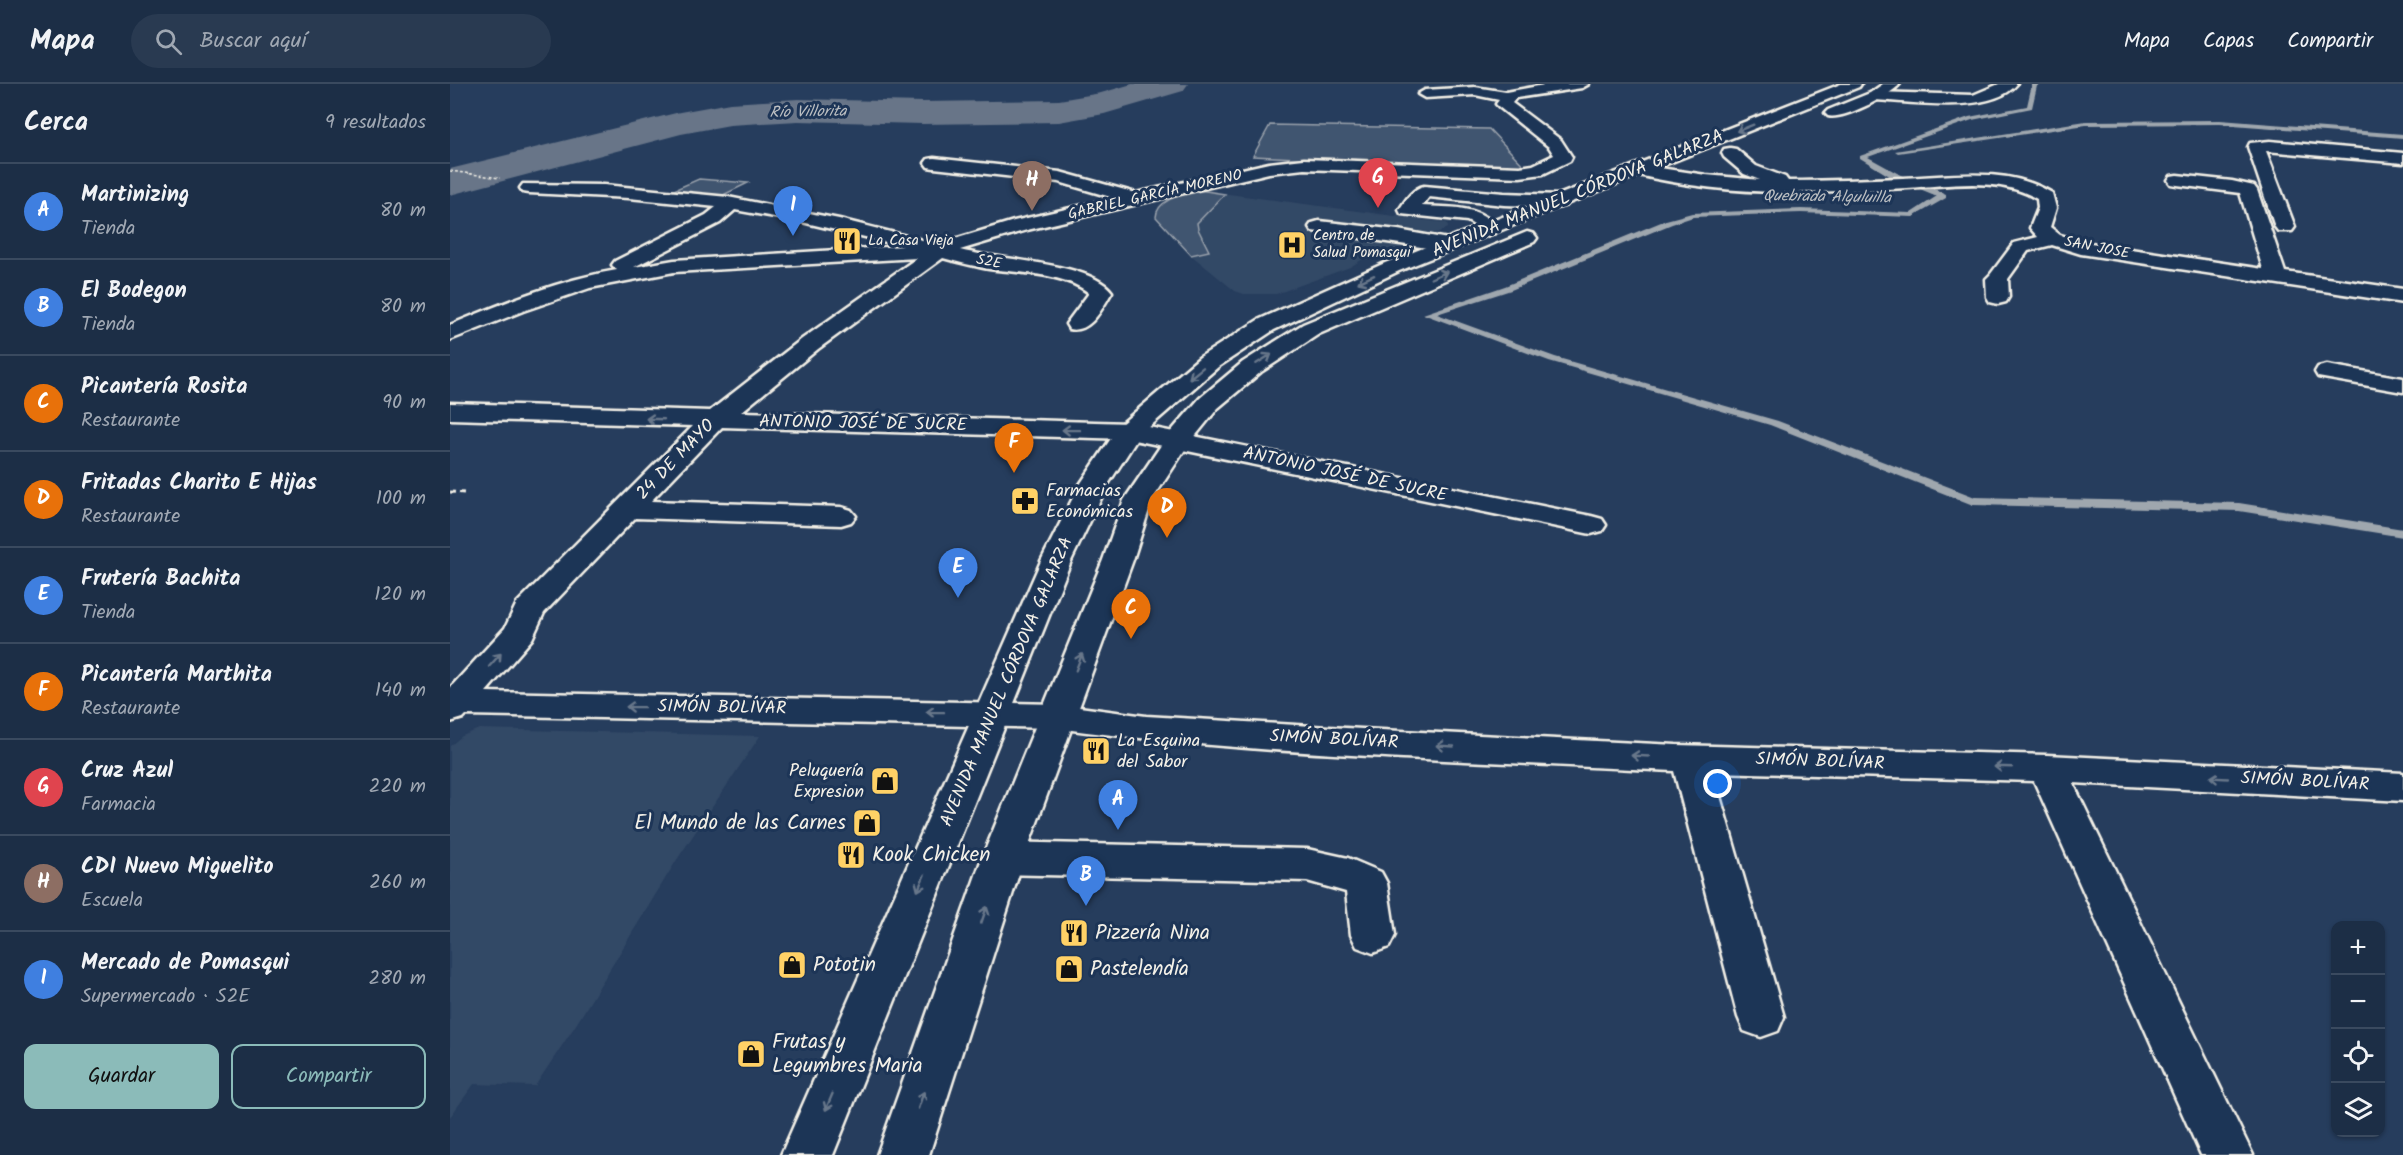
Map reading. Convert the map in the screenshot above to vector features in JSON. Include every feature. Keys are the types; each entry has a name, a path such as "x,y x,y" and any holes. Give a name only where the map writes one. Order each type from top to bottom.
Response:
{"street":[{"path":"1425,94 1475,91 1509,97 1529,90 1582,84"},
{"name":"AVENIDA MANUEL CÓRDOVA GALARZA","path":"1642,179 1854,84"},
{"path":"1822,117 1875,96 1893,84"},
{"path":"1875,96 1980,99 2010,84"},
{"name":"GABRIEL GARCÍA MORENO","path":"450,333 514,306 586,282 674,266 941,250 1021,225 1269,168 1304,165 1520,172 1537,170 1563,157 1555,144 1504,104 1509,97"},
{"name":"AVENIDA MANUEL CÓRDOVA GALARZA","path":"807,1155 1056,561 1093,486 1130,431 1163,399 1209,362 1266,325 1392,267 1448,245 1485,224 1564,199 1642,179 1673,176 1750,145"},
{"path":"2285,227 2256,147 2270,146 2403,158"},
{"name":"SAN JOSE","path":"1730,153 1750,170 1798,186"},
{"path":"934,163 1060,177 1136,199"},
{"name":"SAN JOSE","path":"1673,176 1738,184 1798,186 1952,181 2011,184 2041,192 2046,197 2046,208 2040,228 2053,239 2081,248 2403,297"},
{"path":"2177,180 2248,190 2276,278"},
{"name":"S2E","path":"529,188 600,189 731,204 874,232 999,265 1076,277 1095,285 1101,292 1077,324"},
{"path":"1504,199 1485,224 1445,214 1407,210 1424,191 1504,199 1564,199 1600,206"},
{"path":"1445,214 1460,194"},
{"path":"586,282 713,219 731,204"},
{"name":"AVENIDA MANUEL CÓRDOVA GALARZA","path":"903,1155 1003,858 1118,560 1138,500 1177,441 1209,403 1252,367 1311,329 1535,234 1485,224"},
{"path":"1319,227 1398,236 1448,245"},
{"path":"1998,297 1997,279 2021,247 2053,239"},
{"name":"24 DE MAYO","path":"452,706 520,632 529,610 713,421 810,344 941,250"},
{"path":"2327,372 2403,385"},
{"name":"ANTONIO JOSÉ DE SUCRE","path":"450,411 713,421 1130,431 1592,525"},
{"path":"628,509 841,516"},
{"name":"SIMÓN BOLÍVAR","path":"452,706 993,713 1057,716 1146,728 1362,742 1676,758 2047,768 2403,787"},
{"path":"1676,758 1691,762 1761,1017"},
{"path":"2047,768 2227,1155"},
{"path":"1003,858 1307,865 1348,874 1366,883 1373,935"}],"path":[{"path":"450,492 465,493"}],"shaded area":[{"path":"1270,125 1489,129 1526,168 1253,156"},
{"path":"699,179 748,183 717,198 667,193"},
{"name":"Centro de Salud Pomasqui","path":"1199,190 1447,223 1448,228 1437,233 1416,235 1398,249 1375,259 1363,259 1350,267 1276,294 1244,294 1235,291 1191,255 1156,217 1156,210 1160,204"},
{"path":"1199,190 1225,194 1197,223 1209,251 1191,255 1156,217 1161,206 1166,202"},
{"path":"479,729 760,736 676,861 577,1023 535,1086 474,1084 450,1117 450,746 462,736"}],"waterway":[{"name":"Río Villorita","path":"450,182 680,123 730,114 798,110 923,113 1059,111 1104,103 1171,84"},
{"name":"Quebrada Alguluilla","path":"2042,84 2034,85 2030,107 1971,118 1862,157 1894,175 1943,196 1913,215 1801,211 1692,215 1669,222 1508,288 1428,314 1552,359 1774,423 1973,501 2239,507 2403,533"},
{"path":"1898,151 2086,123 2220,122 2403,136"}],"place":[{"name":"Cruz Azul","path":"1378,208"},
{"name":"CDI Nuevo Miguelito","path":"1032,211"},
{"name":"Mercado de Pomasqui","path":"793,236"},
{"name":"La Casa Vieja","path":"847,241"},
{"name":"Centro de Salud Pomasqui","path":"1292,245"},
{"name":"Picantería Marthita","path":"1014,473"},
{"name":"Farmacias Económicas","path":"1025,501"},
{"name":"Fritadas Charito E Hijas","path":"1167,538"},
{"name":"Frutería Bachita","path":"958,598"},
{"name":"Picantería Rosita","path":"1131,639"},
{"name":"La Esquina del Sabor","path":"1096,751"},
{"name":"Peluquería Expresion","path":"885,781"},
{"name":"El Mundo de las Carnes","path":"867,823"},
{"name":"Martinizing","path":"1118,830"},
{"name":"Kook Chicken","path":"851,855"},
{"name":"El Bodegon","path":"1086,906"},
{"name":"Pizzería Nina","path":"1074,933"},
{"name":"Pototin","path":"792,965"},
{"name":"Pastelendía","path":"1069,969"},
{"name":"Frutas y Legumbres Maria","path":"751,1054"}]}
